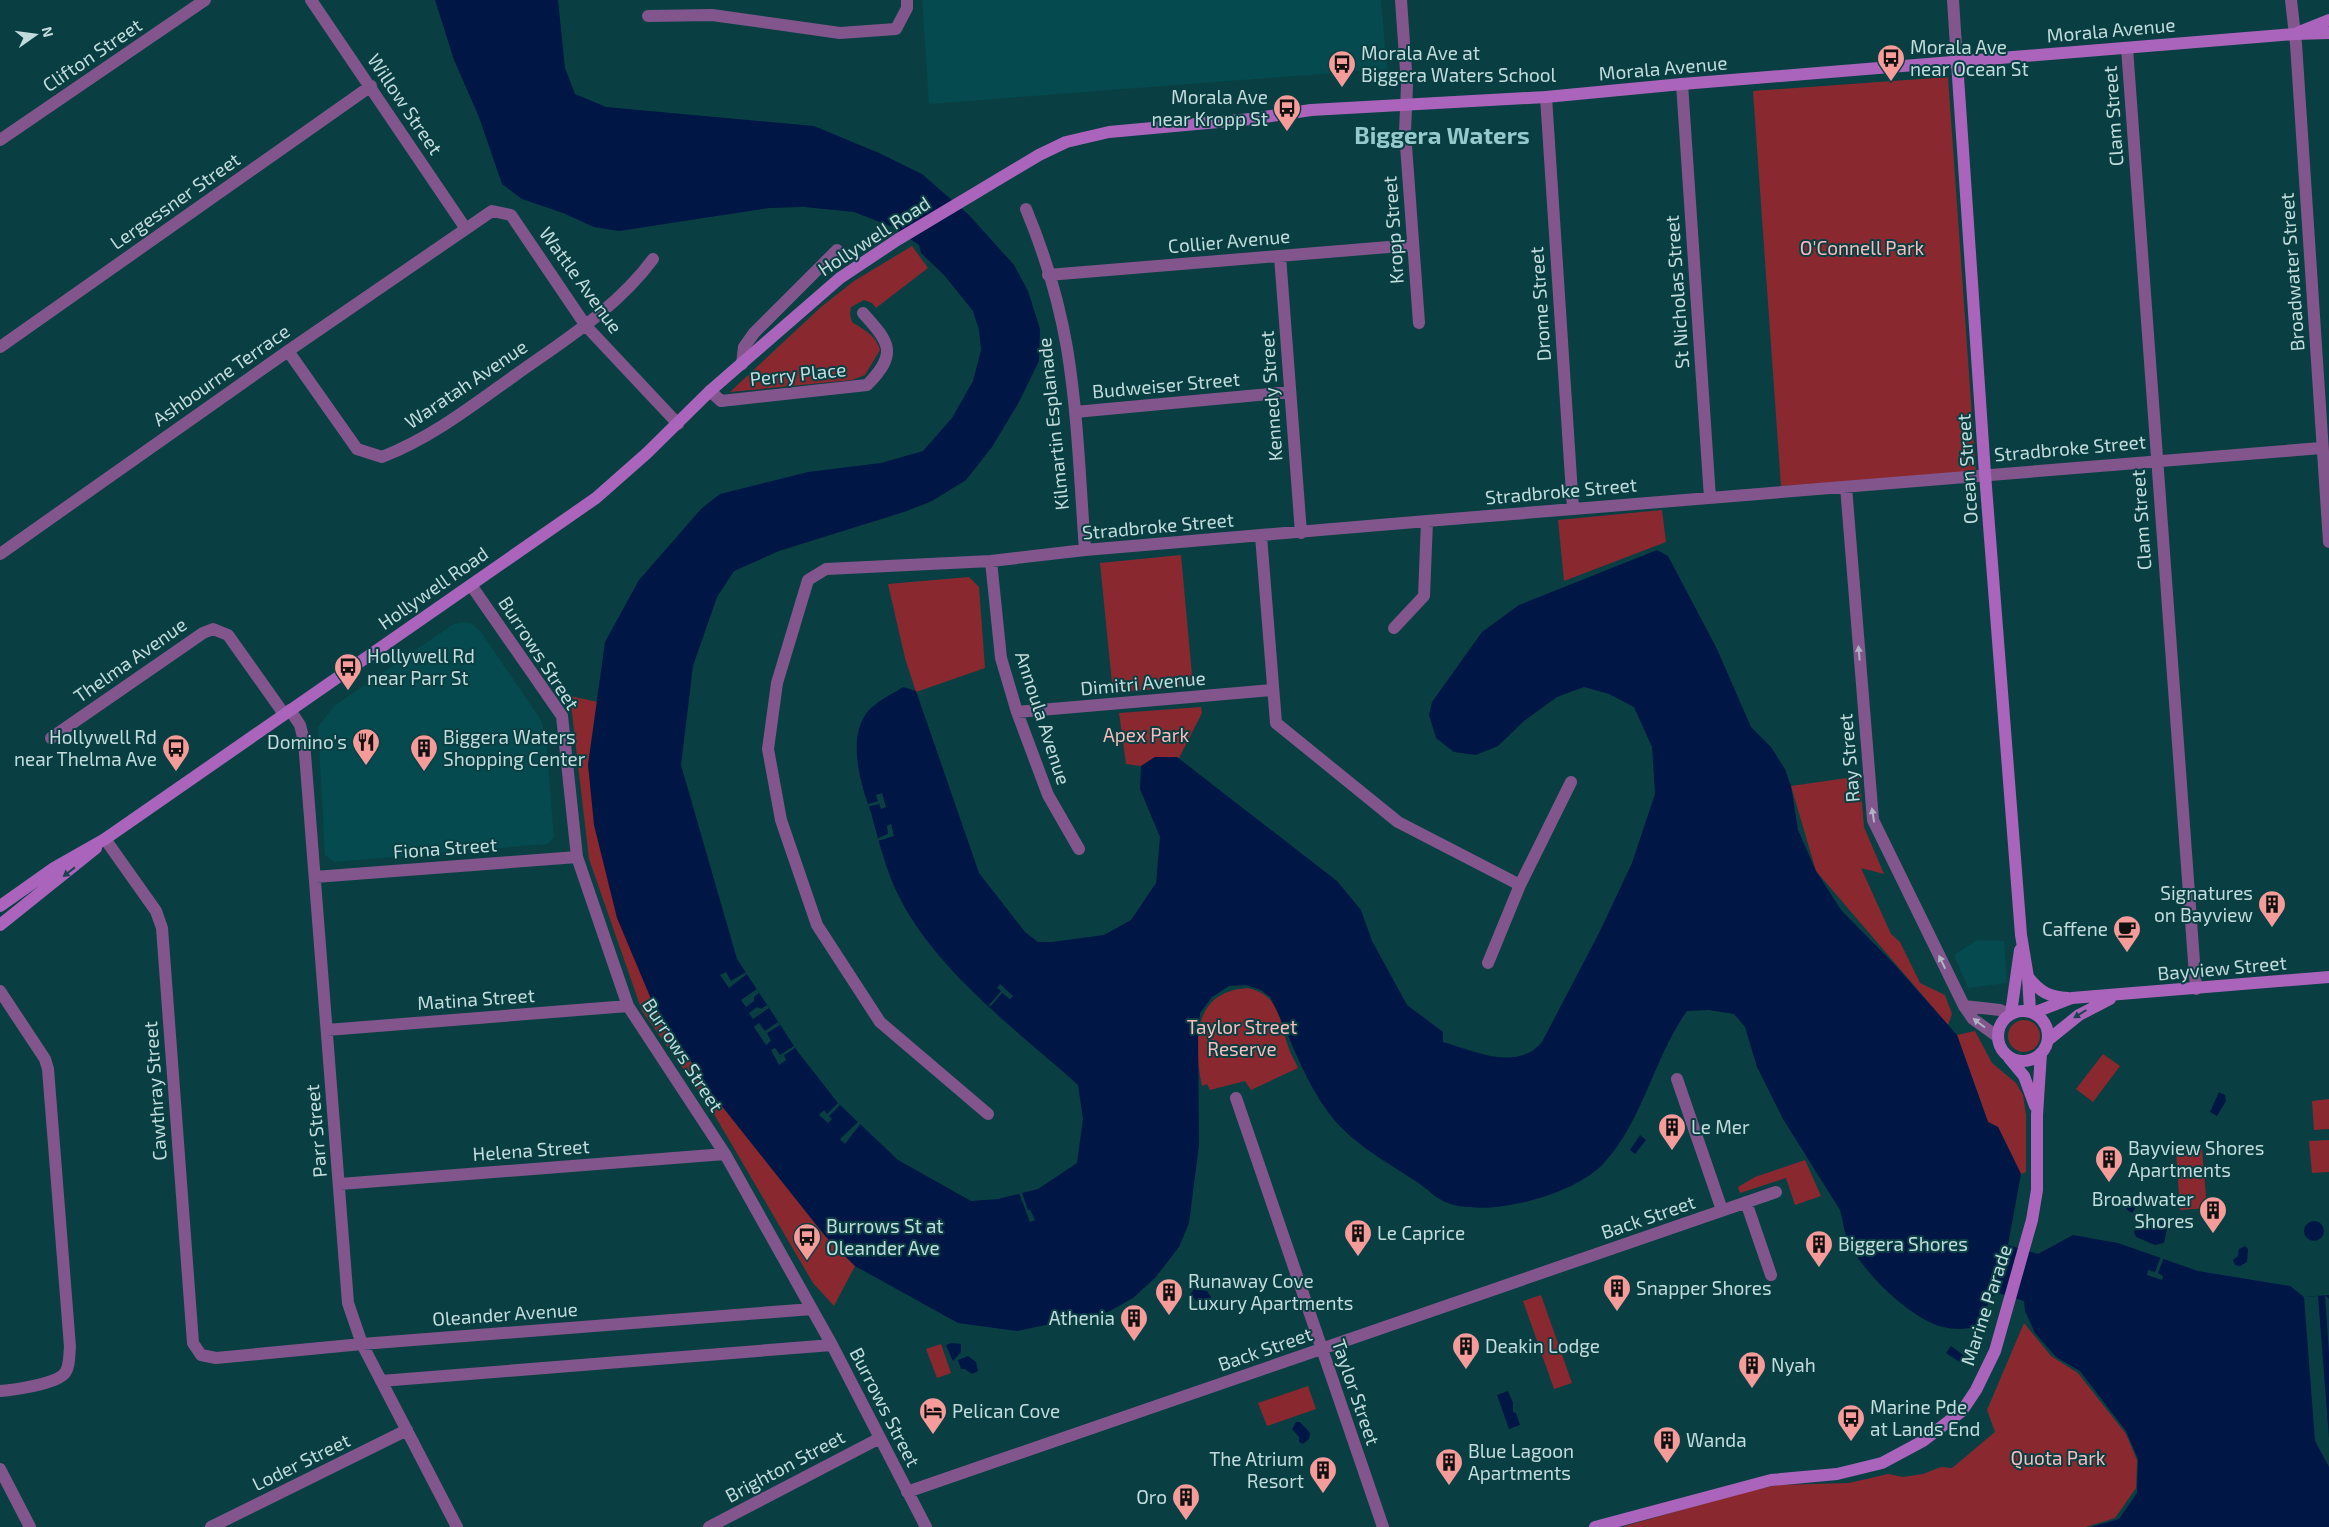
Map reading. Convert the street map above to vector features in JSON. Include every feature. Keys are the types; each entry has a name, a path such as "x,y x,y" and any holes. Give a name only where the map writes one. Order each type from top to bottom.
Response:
{"main road":[{"name":"Morala Avenue","path":"2295,34 2329,20"},
{"name":"Morala Avenue","path":"1039,155 1066,142 1123,130 1251,119 1311,110 1406,104 1431,105 1546,97 1682,84 2295,34 2329,33"},
{"name":"Ocean Street","path":"1957,62 1985,474 2022,935 2031,1012"},
{"name":"Hollywell Road","path":"0,906 54,868 105,839 596,498 678,424 710,391 840,278 897,240 1039,155"},
{"name":"Hollywell Road","path":"0,925 82,861 105,839"},
{"name":"Ocean Street","path":"2010,1014 2022,935"},
{"path":"2028,977 2042,992 2049,996 2072,998"},
{"name":"Bayview Street","path":"2031,1012 2072,998 2117,996 2329,977"},
{"name":"Bayview Street","path":"2048,1040 2079,1015 2117,996"},
{"path":"2031,1012 2039,1016 2047,1027 2048,1040 2041,1053 2026,1061 2017,1061 2000,1048 1998,1037 2000,1024 2010,1014 2031,1012"},
{"name":"Marine Parade","path":"1595,1527 1771,1480 1857,1470 1882,1463 1908,1450 1936,1432 1962,1411 1976,1390 1995,1351 2025,1245 2037,1190 2037,1116 2041,1053"},
{"name":"Marine Parade","path":"2008,1056 2024,1076 2037,1116"}],"street":[{"name":"Clifton Street","path":"0,140 205,0"},
{"name":"Willow Street","path":"311,0 466,229"},
{"name":"Kropp Street","path":"1401,0 1406,104 1405,132 1419,323"},
{"name":"Ocean Street","path":"1953,0 1957,62"},
{"name":"Broadwater Street","path":"2291,0 2295,34 2321,448 2329,542"},
{"path":"648,16 712,15 840,33 896,29 907,4"},
{"name":"Clam Street","path":"2127,48 2196,989"},
{"name":"St Nicholas Street","path":"1682,84 1710,498"},
{"name":"Lergessner Street","path":"0,347 371,86"},
{"name":"Drome Street","path":"1546,97 1572,509"},
{"name":"Kilmartin Esplanade","path":"1026,209 1048,275 1067,346 1075,412 1085,550"},
{"name":"Wattle Avenue","path":"466,229 492,211 511,215 586,326 678,424"},
{"name":"Ashbourne Terrace","path":"0,554 288,351 466,229"},
{"name":"Collier Avenue","path":"1048,275 1413,244"},
{"name":"Hollywell Road","path":"742,364 744,347 754,333 837,250"},
{"name":"Kennedy Street","path":"1280,256 1301,533"},
{"name":"Waratah Avenue","path":"288,351 357,449 382,456 436,432 586,326 641,275 653,259"},
{"name":"Perry Place","path":"710,391 721,401 867,385 887,357 888,350 885,339 863,313"},
{"name":"Budweiser Street","path":"1075,412 1290,392"},
{"name":"Stradbroke Street","path":"988,1114 880,1022 817,925 780,820 768,749 776,683 808,580 826,569 991,561 1085,550 1985,474 2321,448"},
{"name":"Ray Street","path":"1846,487 1873,820 1964,1006 1973,1019 1998,1037"},
{"path":"1394,628 1424,596 1427,521"},
{"path":"1261,536 1276,723 1398,822 1520,885"},
{"name":"Annoula Avenue","path":"991,561 1001,658 1017,712 1048,795 1079,849"},
{"name":"Burrows Street","path":"471,585 562,716 578,857 628,1006 725,1154 832,1345 926,1527"},
{"name":"Thelma Avenue","path":"51,738 203,632 213,628 228,635 287,712"},
{"name":"Dimitri Avenue","path":"1017,712 1273,690"},
{"name":"Parr Street","path":"287,712 303,731 348,1303 362,1344 457,1527"},
{"path":"1488,963 1520,885 1571,782"},
{"name":"Cawthray Street","path":"105,839 156,911 162,928 193,1343 201,1355"},
{"name":"Fiona Street","path":"315,877 578,857"},
{"path":"0,991 45,1059 48,1069 70,1347 68,1367 59,1378 15,1390 0,1391"},
{"name":"Matina Street","path":"327,1030 628,1006"},
{"path":"1964,1006 2000,1010 2010,1014"},
{"path":"1677,1079 1722,1210"},
{"name":"Taylor Street","path":"1236,1098 1383,1527"},
{"name":"Helena Street","path":"340,1184 725,1154"},
{"name":"Back Street","path":"908,1492 1776,1192"},
{"path":"1746,1202 1771,1275"},
{"name":"Oleander Avenue","path":"201,1355 216,1358 362,1344 812,1309"},
{"path":"382,1381 832,1345"},
{"name":"Loder Street","path":"210,1527 407,1430"},
{"name":"Brighton Street","path":"709,1527 880,1438"},
{"path":"0,1469 30,1527"}],"shaded area":[{"path":"922,0 1381,0 1387,69 929,104"},
{"name":"Biggera Waters Shopping Center","path":"461,622 471,623 481,632 541,720 546,737 554,838 547,844 334,862 325,855 318,727 334,706 452,625"},
{"path":"1977,940 2004,941 2007,983 1968,988 1954,955"}],"green space":[{"name":"O'Connell Park","path":"1948,77 1976,473 1781,486 1753,91"},
{"path":"912,246 928,268 876,308 872,303 864,300 851,307 852,322 876,340 880,350 865,375 852,380 730,392 821,307 854,281"},
{"path":"1662,510 1666,542 1564,581 1558,520"},
{"path":"1181,555 1193,686 1113,693 1100,563"},
{"path":"969,577 979,587 985,668 916,692 905,658 888,584"},
{"path":"570,696 598,702 588,765 651,999 710,1091 826,1237 855,1266 834,1306 813,1283 708,1104 642,1011 589,859"},
{"name":"Apex Park","path":"1201,707 1202,713 1179,758 1155,757 1141,766 1126,764 1119,713"},
{"path":"1855,771 1860,780 1864,827 1884,874 1861,868 1891,934 1900,942 1920,983 1945,995 1952,1014 1948,1025 1816,871 1791,786 1847,778"},
{"name":"Taylor Street Reserve","path":"1248,988 1259,992 1273,1003 1280,1018 1289,1049 1298,1068 1251,1090 1245,1081 1210,1090 1207,1084 1202,1086 1199,1070 1198,1037 1201,1022 1206,1009 1216,999 1230,991"},
{"path":"2024,1020 2030,1021 2035,1025 2039,1030 2039,1042 2035,1047 2030,1051 2024,1052 2018,1051 2013,1047 2009,1042 2008,1036 2009,1030 2013,1025 2018,1021"},
{"path":"1975,1031 1992,1063 2016,1083 2023,1095 2026,1115 2026,1172 2021,1174 1998,1127 1988,1122 1957,1035"},
{"path":"2103,1054 2120,1066 2093,1102 2076,1089"},
{"path":"2329,1099 2329,1129 2314,1130 2312,1101"},
{"path":"2329,1140 2329,1172 2312,1173 2309,1141"},
{"path":"2202,1149 2207,1208 2180,1210 2176,1151"},
{"path":"1805,1160 1821,1196 1795,1205 1786,1178 1740,1193 1738,1187 1755,1177"},
{"path":"1541,1295 1572,1383 1554,1389 1523,1301"},
{"name":"Quota Park","path":"2024,1323 2051,1356 2078,1373 2126,1434 2137,1460 2136,1488 2115,1518 2086,1527 1621,1527 1749,1491 1778,1485 1849,1483 1888,1474 1903,1477 1923,1474 1941,1467 1952,1468 1995,1432 1987,1410"},
{"path":"941,1344 951,1373 937,1378 926,1349"},
{"path":"1308,1386 1316,1409 1267,1426 1258,1403"}],"water":[{"path":"435,0 558,0 565,68 575,94 606,107 814,126 879,153 922,174 969,215 1014,265 1028,291 1040,329 1039,361 1019,402 992,447 966,480 932,501 907,511 779,551 734,571 717,597 693,666 681,765 737,959 798,1052 838,1103 898,1160 971,1201 998,1199 1038,1189 1077,1163 1083,1119 1078,1085 999,1016 948,966 925,938 906,910 885,863 857,762 858,734 861,722 875,704 903,687 916,691 979,873 1025,932 1038,942 1104,935 1131,920 1156,883 1160,837 1140,789 1141,766 1155,757 1177,757 1337,881 1361,910 1372,941 1407,1005 1443,1032 1443,1042 1495,1057 1508,1058 1520,1056 1532,1051 1542,1042 1600,931 1632,863 1655,794 1652,747 1634,707 1609,694 1584,687 1557,697 1524,721 1498,746 1476,755 1454,752 1436,738 1429,715 1432,702 1482,632 1519,605 1657,550 1668,556 1717,649 1751,727 1771,747 1785,769 1791,786 1798,830 1816,871 1841,910 1895,965 1957,1035 1988,1122 1998,1127 2021,1174 2008,1245 2038,1254 2073,1235 2118,1243 2198,1271 2290,1286 2304,1297 2329,1295 2329,1527 2091,1527 2119,1519 2137,1493 2138,1459 2126,1431 2080,1371 2056,1357 2035,1333 2025,1311 2024,1301 1998,1293 1991,1297 1977,1327 1951,1329 1916,1315 1877,1281 1865,1268 1849,1243 1840,1210 1783,1119 1757,1067 1745,1027 1734,1014 1709,1010 1687,1011 1665,1049 1639,1108 1618,1146 1591,1175 1552,1194 1530,1201 1485,1208 1465,1207 1448,1203 1433,1195 1347,1133 1328,1112 1311,1085 1270,997 1261,990 1246,985 1229,986 1212,997 1200,1013 1198,1033 1199,1145 1189,1223 1179,1247 1155,1278 1133,1298 1108,1312 1017,1331 958,1323 855,1266 826,1237 710,1091 651,999 617,918 594,825 588,765 605,642 639,580 701,509 720,494 808,472 881,463 923,451 952,418 973,381 981,350 979,330 973,311 944,275 921,253 919,245 893,227 854,212 804,207 769,208 619,231 594,227 563,213 522,199 502,184 479,117 454,60"},
{"path":"2219,1092 2225,1095 2226,1101 2217,1116 2210,1112"},
{"path":"1640,1135 1646,1140 1635,1154 1630,1150"},
{"path":"2135,1197 2141,1200 2132,1213 2126,1209"},
{"path":"2160,1220 2166,1221 2168,1224 2164,1243 2155,1245 2136,1237 2134,1232 2137,1227 2155,1225"},
{"path":"2314,1221 2321,1224 2324,1231 2321,1238 2314,1241 2307,1238 2304,1231 2307,1224"},
{"path":"2245,1246 2248,1249 2247,1262 2240,1266 2235,1265 2233,1260 2238,1256 2239,1249"},
{"path":"1194,1289 1207,1291 1211,1297 1211,1306 1205,1308 1190,1295"},
{"path":"952,1343 961,1344 961,1352 953,1361 946,1345"},
{"path":"1951,1346 1966,1357 1961,1363 1946,1353"},
{"path":"968,1356 976,1362 978,1371 972,1374 965,1369 961,1369 958,1360"},
{"path":"1508,1391 1513,1403 1513,1412 1516,1413 1520,1425 1509,1429 1497,1395"},
{"path":"1296,1422 1300,1422 1310,1433 1309,1439 1303,1444 1299,1442 1299,1437 1292,1429"}],"pier":[{"path":"882,793 886,807 881,809 879,804 867,807 866,805 878,801 876,795"},
{"path":"891,824 894,836 877,841 876,839 888,834 887,826"},
{"path":"726,972 731,981 746,972 747,974 729,988 720,975"},
{"path":"1000,984 1013,996 1010,999 1002,993 990,1007 989,1005 1001,991 997,988"},
{"path":"757,989 759,993 754,997 754,1001 746,1007 741,1000"},
{"path":"767,1005 769,1008 753,1019 749,1013 757,1007 761,1009"},
{"path":"778,1022 780,1025 767,1033 771,1041 766,1045 754,1027 759,1023 765,1031"},
{"path":"794,1046 795,1048 784,1055 786,1060 779,1065 771,1050 775,1048 780,1055"},
{"path":"838,1103 840,1105 829,1116 832,1119 828,1123 819,1115 824,1110 827,1114"},
{"path":"859,1121 861,1123 845,1144 840,1139"},
{"path":"1019,1193 1022,1193 1028,1210 1030,1210 1035,1220 1030,1222"},
{"path":"2161,1256 2164,1257 2158,1273 2163,1276 2162,1280 2147,1275 2148,1270 2155,1272"},
{"path":"2325,1295 2329,1299 2329,1354"},
{"path":"2318,1296 2329,1438 2329,1467 2315,1441 2304,1297"}],"place":[{"name":"Morala Ave near Ocean St","path":"1891,82"},
{"name":"Morala Ave at Biggera Waters School","path":"1342,88"},
{"name":"Morala Ave near Kropp St","path":"1287,132"},
{"name":"Hollywell Rd near Parr St","path":"348,691"},
{"name":"Domino's","path":"366,766"},
{"name":"Hollywell Rd near Thelma Ave","path":"176,772"},
{"name":"Biggera Waters Shopping Center","path":"424,772"},
{"name":"Signatures on Bayview","path":"2272,928"},
{"name":"Caffene","path":"2127,953"},
{"name":"Le Mer","path":"1672,1151"},
{"name":"Bayview Shores Apartments","path":"2109,1183"},
{"name":"Broadwater Shores","path":"2213,1234"},
{"name":"Le Caprice","path":"1358,1257"},
{"name":"Burrows St at Oleander Ave","path":"807,1261"},
{"name":"Biggera Shores","path":"1819,1268"},
{"name":"Snapper Shores","path":"1617,1312"},
{"name":"Runaway Cove Luxury Apartments","path":"1169,1316"},
{"name":"Athenia","path":"1134,1342"},
{"name":"Deakin Lodge","path":"1466,1370"},
{"name":"Nyah","path":"1752,1389"},
{"name":"Pelican Cove","path":"933,1435"},
{"name":"Marine Pde at Lands End","path":"1851,1442"},
{"name":"Wanda","path":"1667,1464"},
{"name":"Blue Lagoon Apartments","path":"1449,1486"},
{"name":"The Atrium Resort","path":"1323,1494"},
{"name":"Oro","path":"1186,1521"}],"district":[{"name":"Biggera Waters","path":"1442,136"}]}
